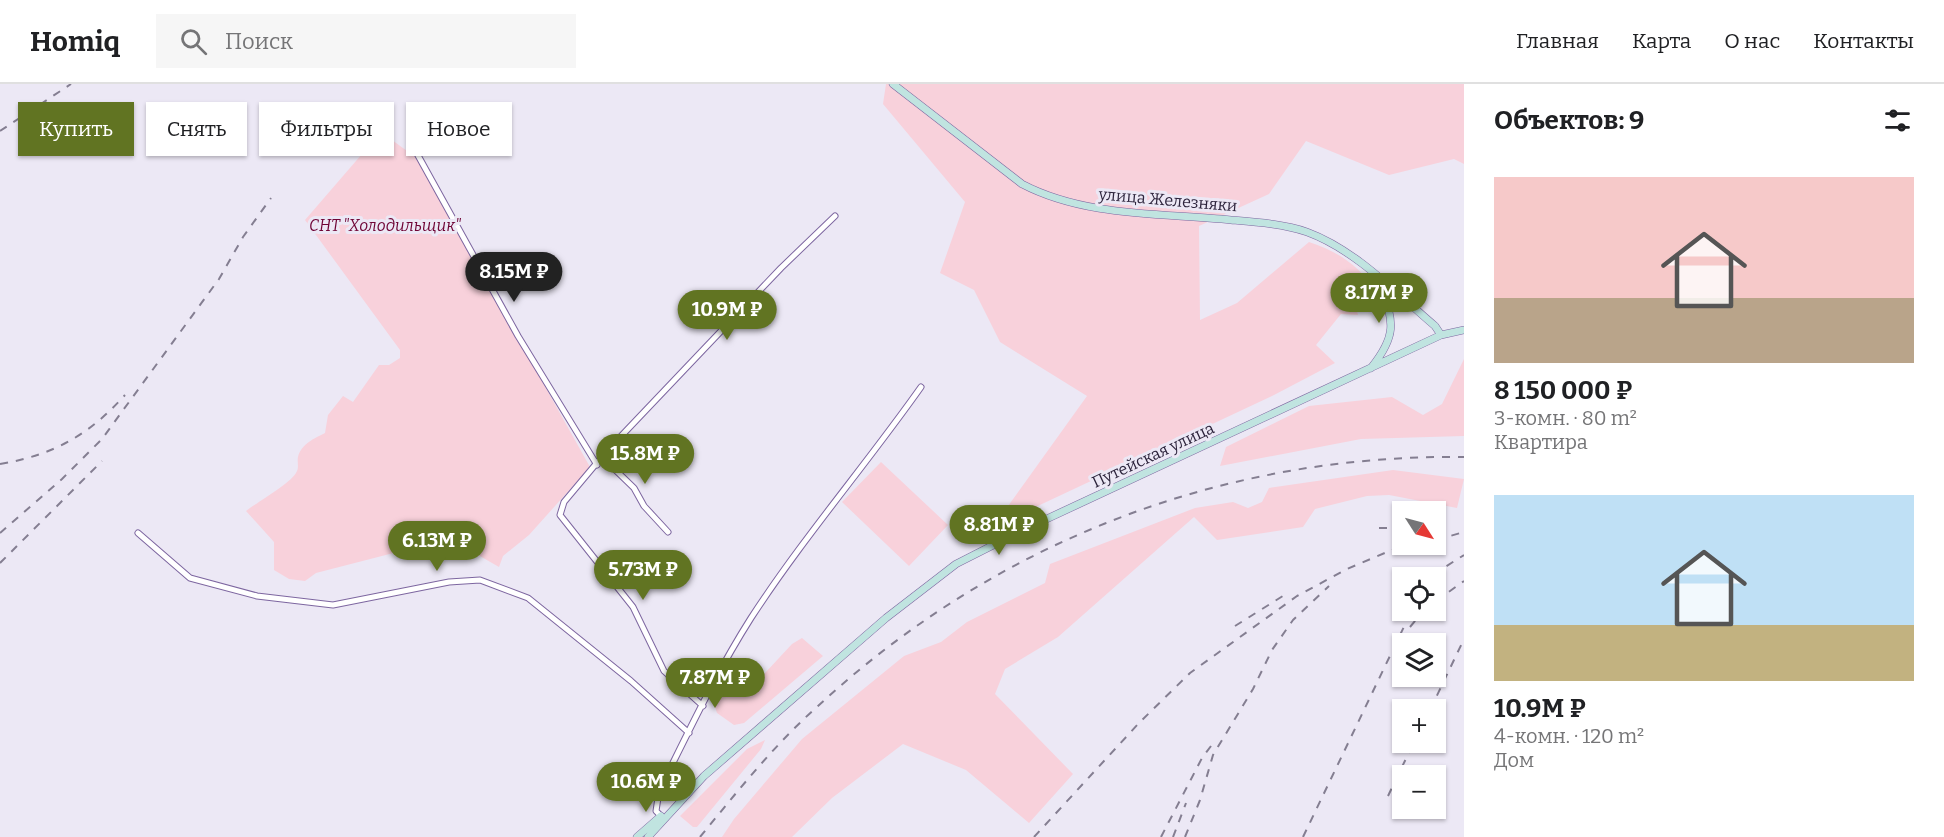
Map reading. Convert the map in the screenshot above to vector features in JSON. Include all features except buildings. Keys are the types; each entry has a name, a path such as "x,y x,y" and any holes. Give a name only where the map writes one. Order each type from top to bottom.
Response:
{"street":[{"name":"улица Железняки","path":"893,84 1022,184 1037,192 1077,206 1254,222 1305,231 1329,242 1378,278 1435,326 1441,335"},
{"path":"419,156 518,336 597,465"},
{"path":"703,706 664,670 633,607 560,515 564,502 602,457 781,268 835,216"},
{"path":"1369,370 1386,350 1392,328 1378,278"},
{"name":"Путейская улица","path":"648,837 704,776 792,698 956,564 1023,530 1441,335 1464,330"},
{"path":"661,816 656,811 659,791 751,618 825,514 875,453 921,387"},
{"path":"602,457 634,488 644,506 668,532"},
{"path":"138,533 190,578 257,596 333,605 449,582 480,580 528,598 631,681 689,733"},
{"name":"Путейская улица","path":"637,837 671,810"}],"green space":[{"path":"886,84 1464,84 1464,164 1454,159 1389,175 1306,141 1269,194 1199,226 1200,320 1237,303 1309,242 1346,260 1375,289 1373,295 1355,304 1358,315 1341,314 1316,345 1335,363 1274,395 993,527 1087,396 1000,342 974,290 940,273 965,202 883,104"},
{"name":"СНТ \"Холодильщик\"","path":"394,141 406,150 406,156 414,156 418,159 590,467 529,535 503,556 499,567 452,540 416,544 409,549 316,573 305,581 289,579 274,570 274,542 246,511 294,476 298,469 298,459 302,448 325,433 328,415 343,396 353,402 379,365 389,365 400,358 400,350 305,220 360,156 394,156"},
{"path":"1464,359 1464,436 1361,439 1220,466 1226,447 1309,406 1392,397 1423,415 1442,404"},
{"path":"881,462 948,525 909,566 842,502"},
{"path":"1393,470 1464,479 1457,508 1446,506 1446,501 1420,501 1389,495 1367,496 1315,509 1303,527 1217,540 1194,517 1058,637 1005,669 995,694 1073,774 1029,823 966,770 903,744 832,798 792,837 722,837 734,819 802,739 904,656 941,642 967,622 1045,583 1050,564 1195,508 1233,502 1248,508 1262,502 1269,488"},
{"path":"802,638 823,656 744,723 734,725 717,713 713,701 724,684 754,685 792,644"},
{"path":"765,740 761,749 697,827 693,827 680,816 747,749"}],"railway":[{"path":"0,131 71,84"},
{"path":"0,533 62,479 102,439 219,279 243,237 271,198"},
{"path":"0,464 37,455 69,441 98,421 125,395"},
{"path":"700,837 756,769 818,706 887,648 960,597 1036,554 1117,519 1200,491 1286,472 1374,460 1464,457"},
{"path":"0,563 102,461"},
{"path":"1446,527 1451,527"},
{"path":"1379,528 1392,528"},
{"path":"1446,537 1464,532"},
{"path":"1034,837 1139,723 1190,673 1297,596 1347,569 1392,550"},
{"path":"1445,567 1464,555"},
{"path":"1446,594 1464,581"},
{"path":"1185,837 1200,800 1213,755 1253,689 1272,650 1293,620 1329,586"},
{"path":"1235,626 1286,594"},
{"path":"1303,837 1407,621"},
{"path":"1410,627 1415,621"},
{"path":"1435,699 1464,639"},
{"path":"1161,837 1202,758 1214,742"},
{"path":"1388,796 1409,753"},
{"path":"1173,837 1186,803"}]}
